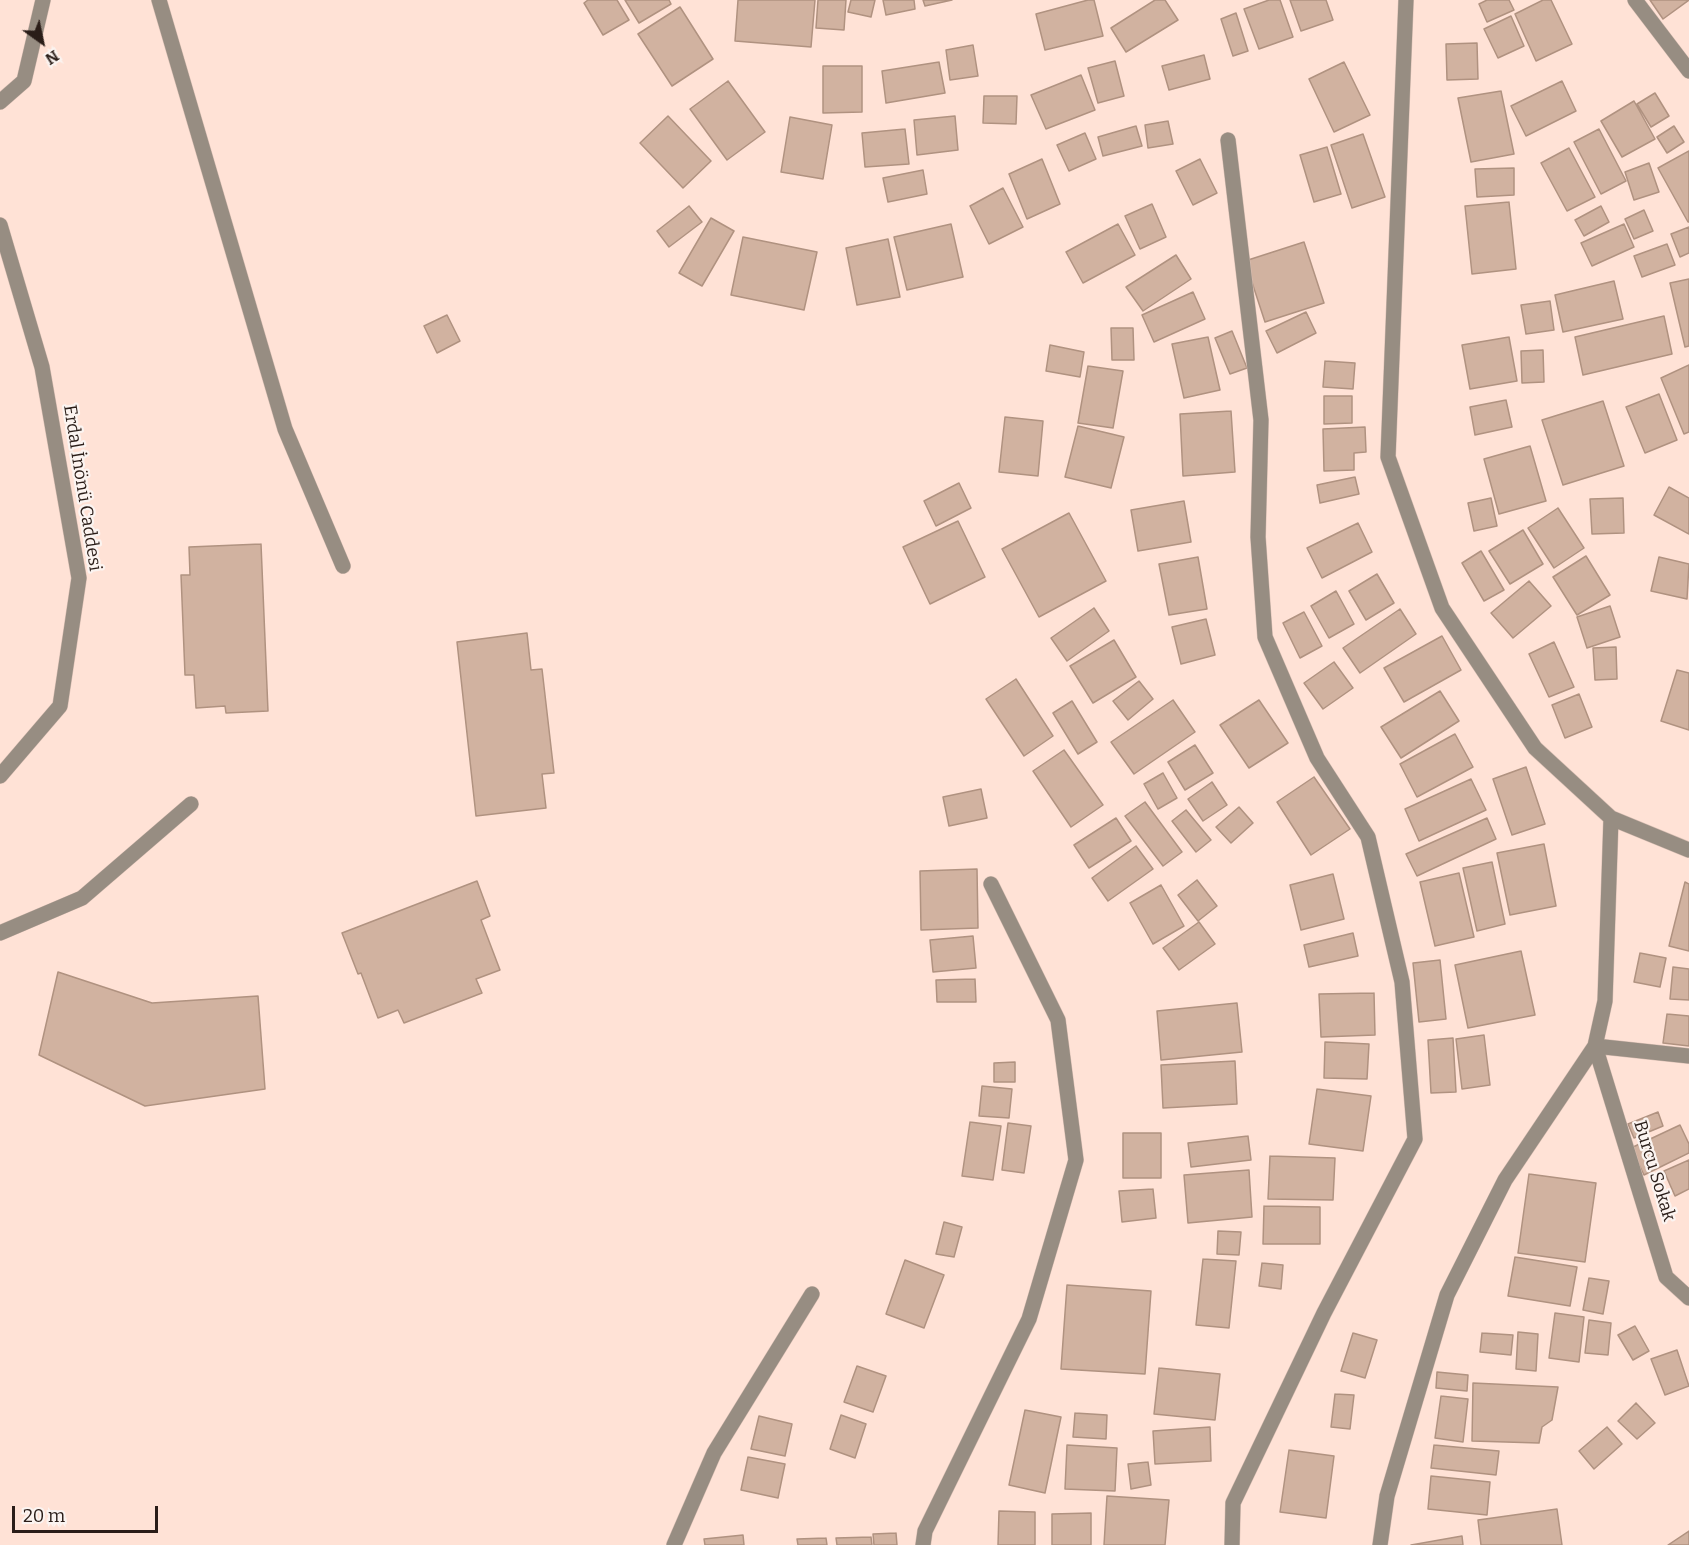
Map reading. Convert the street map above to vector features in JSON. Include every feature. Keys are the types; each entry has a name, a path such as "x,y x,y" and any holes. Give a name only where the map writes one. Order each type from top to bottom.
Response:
{"street":[{"path":"0,102 24,81 43,0"},
{"path":"159,0 285,429 344,566"},
{"path":"1406,0 1389,457 1442,608 1535,748 1611,818 1689,850"},
{"path":"1635,0 1689,71"},
{"path":"1228,140 1261,420 1258,537 1265,637 1317,758 1368,837 1402,982 1415,1140 1324,1313 1233,1503 1232,1545"},
{"name":"Erdal İnönü Caddesi","path":"0,225 42,367 79,578 60,706 0,776"},
{"path":"0,933 82,898 191,804"},
{"path":"1380,1545 1387,1496 1446,1295 1505,1180 1595,1046 1605,1001 1611,818"},
{"path":"923,1545 924,1531 1029,1319 1076,1160 1059,1020 991,884"},
{"path":"1595,1046 1689,1056"},
{"name":"Burcu Sokak","path":"1595,1046 1666,1276 1689,1298"},
{"path":"674,1545 714,1453 812,1294"}],"building":[{"path":"588,0 617,0 629,20 603,35 584,3"},
{"path":"625,0 669,0 671,4 639,23"},
{"path":"738,0 815,0 811,47 735,41"},
{"path":"818,0 846,0 844,30 816,28"},
{"path":"851,0 875,0 871,17 848,12"},
{"path":"883,0 914,0 915,9 886,15"},
{"path":"923,0 952,0 925,6"},
{"path":"1094,0 1103,36 1045,50 1036,14"},
{"path":"1155,0 1165,0 1178,20 1126,52 1111,28"},
{"path":"1269,0 1280,0 1293,37 1259,49 1244,9"},
{"path":"1290,0 1326,0 1333,20 1301,31"},
{"path":"1487,0 1509,0 1514,10 1487,22 1479,4"},
{"path":"1543,0 1551,0 1572,44 1536,61 1515,14"},
{"path":"1650,0 1689,0 1663,19"},
{"path":"680,7 713,59 672,86 638,34"},
{"path":"1236,13 1248,51 1233,56 1221,19"},
{"path":"1511,16 1524,46 1498,58 1484,29"},
{"path":"1477,43 1478,79 1447,80 1446,44"},
{"path":"973,45 978,76 950,80 946,50"},
{"path":"1204,55 1210,79 1169,90 1162,66"},
{"path":"1115,61 1124,96 1098,103 1088,68"},
{"path":"939,62 945,93 886,103 882,71"},
{"path":"1344,62 1370,115 1334,132 1309,79"},
{"path":"823,66 862,66 862,112 823,113"},
{"path":"1081,75 1095,110 1046,129 1031,95"},
{"path":"728,81 765,132 727,160 690,109"},
{"path":"1562,81 1576,111 1526,136 1511,106"},
{"path":"1501,91 1514,154 1471,162 1458,98"},
{"path":"1655,93 1669,116 1651,127 1637,104"},
{"path":"984,96 1017,96 1016,124 983,123"},
{"path":"1634,101 1655,139 1622,157 1601,121"},
{"path":"668,116 711,161 683,188 640,143"},
{"path":"955,116 958,150 917,155 914,120"},
{"path":"790,117 832,125 823,179 781,172"},
{"path":"1168,121 1173,144 1148,148 1145,125"},
{"path":"1136,126 1142,146 1103,156 1098,137"},
{"path":"1674,126 1684,142 1667,153 1657,137"},
{"path":"905,129 909,164 865,167 862,133"},
{"path":"1599,129 1626,181 1601,194 1574,142"},
{"path":"1085,133 1096,159 1069,171 1057,145"},
{"path":"1363,134 1385,197 1352,208 1331,145"},
{"path":"1327,147 1341,194 1314,202 1300,155"},
{"path":"1569,148 1595,197 1567,211 1541,163"},
{"path":"1689,151 1689,222 1688,222 1658,168"},
{"path":"1042,159 1060,204 1027,219 1009,174"},
{"path":"1200,159 1217,193 1193,205 1176,171"},
{"path":"1649,163 1659,192 1634,200 1625,172"},
{"path":"1514,168 1514,195 1477,197 1475,169"},
{"path":"923,170 927,194 888,202 883,178"},
{"path":"1003,188 1023,227 989,244 970,206"},
{"path":"1509,202 1516,269 1472,274 1465,206"},
{"path":"1152,204 1166,237 1140,249 1125,216"},
{"path":"689,206 702,222 669,247 657,231"},
{"path":"1601,206 1609,222 1584,236 1575,220"},
{"path":"1644,210 1653,231 1634,239 1625,219"},
{"path":"711,218 734,231 702,286 679,273"},
{"path":"951,224 963,277 907,290 894,237"},
{"path":"1118,224 1135,255 1083,283 1066,252"},
{"path":"1624,224 1634,247 1592,266 1581,243"},
{"path":"1689,227 1689,253 1680,257 1671,234"},
{"path":"743,237 817,252 804,310 731,295"},
{"path":"888,239 900,297 857,305 846,248"},
{"path":"1304,242 1324,303 1265,322 1245,261"},
{"path":"1667,244 1675,265 1642,277 1634,256"},
{"path":"1176,255 1191,279 1143,311 1126,287"},
{"path":"1689,279 1689,346 1685,347 1670,283"},
{"path":"1614,281 1623,319 1563,332 1555,295"},
{"path":"1193,292 1205,319 1154,342 1142,315"},
{"path":"1550,301 1554,330 1526,334 1521,305"},
{"path":"1306,312 1316,333 1277,353 1266,331"},
{"path":"447,315 460,341 437,353 424,326"},
{"path":"1664,316 1672,354 1583,375 1575,337"},
{"path":"1111,328 1133,328 1134,360 1112,360"},
{"path":"1232,331 1247,368 1230,374 1215,338"},
{"path":"1208,337 1220,390 1184,398 1172,344"},
{"path":"1509,337 1517,381 1470,389 1462,345"},
{"path":"1050,345 1084,352 1080,377 1046,371"},
{"path":"1543,350 1544,382 1522,383 1521,351"},
{"path":"1325,361 1355,363 1353,389 1323,387"},
{"path":"1689,365 1689,432 1684,434 1661,378"},
{"path":"1088,366 1123,371 1113,428 1078,423"},
{"path":"1659,394 1677,440 1645,453 1626,407"},
{"path":"1324,396 1352,396 1352,423 1324,424"},
{"path":"1506,400 1512,427 1475,435 1470,407"},
{"path":"1603,401 1624,466 1563,485 1542,420"},
{"path":"1231,411 1235,472 1183,476 1180,414"},
{"path":"1005,417 1043,421 1038,476 999,472"},
{"path":"1078,426 1124,437 1111,488 1065,477"},
{"path":"1365,427 1366,452 1354,453 1354,470 1324,471 1323,429"},
{"path":"1530,446 1546,501 1499,514 1484,459"},
{"path":"1355,477 1359,494 1320,503 1317,485"},
{"path":"959,483 971,508 936,526 924,501"},
{"path":"1669,487 1689,498 1689,534 1654,515"},
{"path":"1491,498 1497,526 1474,531 1468,503"},
{"path":"1623,498 1624,533 1592,534 1590,499"},
{"path":"1184,501 1191,542 1138,551 1131,510"},
{"path":"1558,508 1584,548 1554,568 1528,528"},
{"path":"1069,513 1106,581 1039,617 1002,549"},
{"path":"958,521 985,577 930,604 903,547"},
{"path":"1358,523 1372,552 1322,578 1307,548"},
{"path":"1523,530 1543,564 1510,584 1489,551"},
{"path":"261,544 268,711 226,713 225,706 196,708 194,675 185,675 181,575 190,575 189,547"},
{"path":"1481,551 1504,590 1484,601 1462,563"},
{"path":"1586,556 1610,595 1577,615 1553,577"},
{"path":"1198,557 1207,609 1169,615 1159,564"},
{"path":"1659,557 1689,564 1687,599 1651,591"},
{"path":"1377,574 1394,603 1366,620 1349,591"},
{"path":"1529,581 1551,606 1513,638 1491,613"},
{"path":"1336,591 1354,624 1329,638 1311,606"},
{"path":"1610,606 1620,637 1587,648 1577,617"},
{"path":"1094,608 1109,631 1067,661 1051,638"},
{"path":"1400,609 1416,634 1360,673 1343,648"},
{"path":"1304,612 1322,646 1300,658 1283,623"},
{"path":"1206,619 1215,655 1181,664 1172,627"},
{"path":"527,633 531,670 542,669 554,773 542,774 546,808 476,816 457,642"},
{"path":"1442,636 1461,670 1404,702 1384,668"},
{"path":"1114,640 1136,677 1093,703 1070,666"},
{"path":"1554,642 1574,687 1549,697 1529,654"},
{"path":"1616,647 1617,679 1595,680 1593,648"},
{"path":"1334,662 1353,688 1323,709 1304,683"},
{"path":"1677,670 1689,673 1689,730 1661,721"},
{"path":"1016,679 1053,736 1024,756 986,699"},
{"path":"1139,681 1153,699 1128,720 1113,701"},
{"path":"1440,691 1459,721 1401,758 1381,727"},
{"path":"1579,694 1592,727 1565,738 1552,705"},
{"path":"1173,700 1195,732 1134,774 1111,742"},
{"path":"1259,700 1288,743 1249,768 1220,725"},
{"path":"1072,701 1097,742 1078,754 1053,713"},
{"path":"1455,734 1473,767 1417,797 1400,764"},
{"path":"1195,745 1213,773 1185,790 1168,762"},
{"path":"1064,750 1103,805 1071,827 1033,771"},
{"path":"1526,767 1545,824 1512,835 1493,779"},
{"path":"1163,773 1177,798 1158,809 1144,784"},
{"path":"1314,777 1350,829 1311,855 1277,802"},
{"path":"1471,779 1486,810 1419,841 1405,809"},
{"path":"1212,782 1227,805 1203,821 1188,799"},
{"path":"981,789 987,818 949,826 943,797"},
{"path":"1145,802 1182,852 1163,866 1125,816"},
{"path":"1239,807 1253,823 1231,843 1216,827"},
{"path":"1186,810 1211,840 1196,852 1172,821"},
{"path":"1116,818 1131,841 1089,868 1074,845"},
{"path":"1487,818 1496,839 1417,876 1406,854"},
{"path":"1544,844 1556,906 1510,915 1497,853"},
{"path":"1136,846 1153,869 1108,901 1092,878"},
{"path":"1492,862 1505,924 1477,931 1463,868"},
{"path":"977,869 978,928 921,930 920,871"},
{"path":"1459,873 1474,937 1435,946 1420,882"},
{"path":"1333,874 1344,919 1301,930 1290,885"},
{"path":"1197,880 1217,906 1198,921 1178,895"},
{"path":"477,881 490,916 481,920 500,970 476,979 482,993 404,1023 398,1010 378,1018 361,973 358,974 342,933"},
{"path":"1685,882 1689,884 1689,951 1669,946"},
{"path":"1161,885 1184,926 1153,944 1130,903"},
{"path":"1199,922 1215,944 1179,970 1163,948"},
{"path":"1353,933 1358,956 1309,967 1304,945"},
{"path":"973,936 976,968 933,972 930,940"},
{"path":"1521,951 1535,1015 1468,1028 1455,965"},
{"path":"1640,953 1666,958 1660,987 1634,982"},
{"path":"1440,960 1446,1019 1419,1022 1413,963"},
{"path":"1673,967 1689,969 1689,1000 1670,999"},
{"path":"58,972 152,1003 258,996 265,1089 145,1106 39,1055"},
{"path":"975,979 976,1002 937,1002 936,980"},
{"path":"1374,993 1375,1035 1321,1037 1319,994"},
{"path":"1237,1003 1242,1052 1161,1060 1157,1011"},
{"path":"1667,1014 1689,1016 1689,1046 1663,1043"},
{"path":"1484,1035 1490,1085 1462,1089 1456,1039"},
{"path":"1453,1038 1456,1092 1431,1093 1428,1040"},
{"path":"1325,1042 1369,1044 1367,1079 1324,1078"},
{"path":"1235,1061 1237,1104 1163,1108 1161,1065"},
{"path":"1015,1062 1015,1082 994,1082 994,1063"},
{"path":"982,1086 1012,1089 1009,1118 979,1116"},
{"path":"1317,1089 1371,1096 1363,1151 1309,1144"},
{"path":"1658,1112 1663,1126 1634,1138 1628,1124"},
{"path":"970,1122 1001,1126 993,1180 962,1176"},
{"path":"1008,1123 1031,1126 1024,1173 1002,1170"},
{"path":"1680,1125 1689,1144 1689,1153 1644,1175 1631,1148"},
{"path":"1123,1133 1161,1133 1161,1178 1123,1178"},
{"path":"1248,1136 1251,1160 1191,1167 1188,1143"},
{"path":"1270,1156 1335,1158 1333,1200 1268,1199"},
{"path":"1689,1160 1689,1189 1675,1196 1664,1171"},
{"path":"1249,1170 1252,1217 1188,1223 1184,1175"},
{"path":"1529,1174 1596,1183 1585,1262 1518,1253"},
{"path":"1153,1189 1156,1218 1122,1222 1119,1191"},
{"path":"1264,1206 1320,1207 1320,1244 1263,1244"},
{"path":"944,1222 962,1227 954,1257 936,1254"},
{"path":"1218,1231 1241,1232 1239,1255 1217,1254"},
{"path":"1515,1257 1577,1267 1570,1306 1508,1296"},
{"path":"1203,1259 1236,1261 1229,1328 1196,1325"},
{"path":"905,1260 944,1275 924,1328 886,1314"},
{"path":"1262,1263 1283,1265 1281,1289 1259,1286"},
{"path":"1589,1278 1609,1281 1603,1314 1583,1310"},
{"path":"1067,1285 1151,1291 1145,1374 1061,1369"},
{"path":"1555,1313 1584,1317 1579,1362 1549,1358"},
{"path":"1589,1320 1611,1323 1608,1355 1585,1353"},
{"path":"1635,1326 1649,1351 1633,1360 1618,1335"},
{"path":"1518,1332 1538,1334 1536,1371 1516,1369"},
{"path":"1353,1333 1377,1340 1365,1378 1341,1371"},
{"path":"1482,1333 1513,1335 1511,1355 1480,1352"},
{"path":"1677,1350 1689,1386 1665,1395 1651,1359"},
{"path":"857,1366 886,1376 873,1412 844,1402"},
{"path":"1159,1368 1220,1374 1215,1420 1154,1414"},
{"path":"1437,1372 1468,1375 1467,1391 1436,1388"},
{"path":"1473,1383 1558,1387 1552,1420 1542,1427 1539,1443 1472,1441"},
{"path":"1335,1394 1354,1395 1350,1429 1331,1427"},
{"path":"1441,1396 1468,1399 1463,1442 1435,1438"},
{"path":"1636,1403 1655,1423 1637,1439 1618,1421"},
{"path":"1025,1410 1061,1417 1045,1493 1009,1485"},
{"path":"1075,1413 1107,1415 1106,1439 1073,1437"},
{"path":"841,1415 866,1424 855,1458 830,1449"},
{"path":"759,1416 792,1424 785,1456 751,1449"},
{"path":"1210,1427 1211,1461 1155,1464 1153,1431"},
{"path":"1607,1427 1622,1444 1594,1469 1579,1451"},
{"path":"1067,1445 1117,1448 1115,1491 1065,1489"},
{"path":"1434,1445 1499,1451 1496,1475 1431,1468"},
{"path":"1289,1450 1334,1456 1326,1518 1280,1512"},
{"path":"748,1457 785,1464 778,1498 741,1490"},
{"path":"1148,1462 1151,1485 1131,1489 1128,1464"},
{"path":"1431,1476 1490,1482 1487,1515 1428,1509"},
{"path":"1107,1496 1169,1500 1165,1545 1104,1545"},
{"path":"1557,1509 1562,1545 1481,1545 1478,1520"},
{"path":"999,1511 1035,1512 1035,1545 998,1545"},
{"path":"1091,1513 1091,1545 1052,1545 1052,1514"},
{"path":"1689,1531 1689,1545 1668,1545"},
{"path":"896,1533 897,1545 874,1545 873,1534"},
{"path":"743,1535 744,1545 705,1545 704,1539"},
{"path":"1462,1536 1463,1545 1411,1545"},
{"path":"871,1537 872,1545 837,1545 836,1538"},
{"path":"826,1538 827,1545 798,1545 797,1539"}]}
